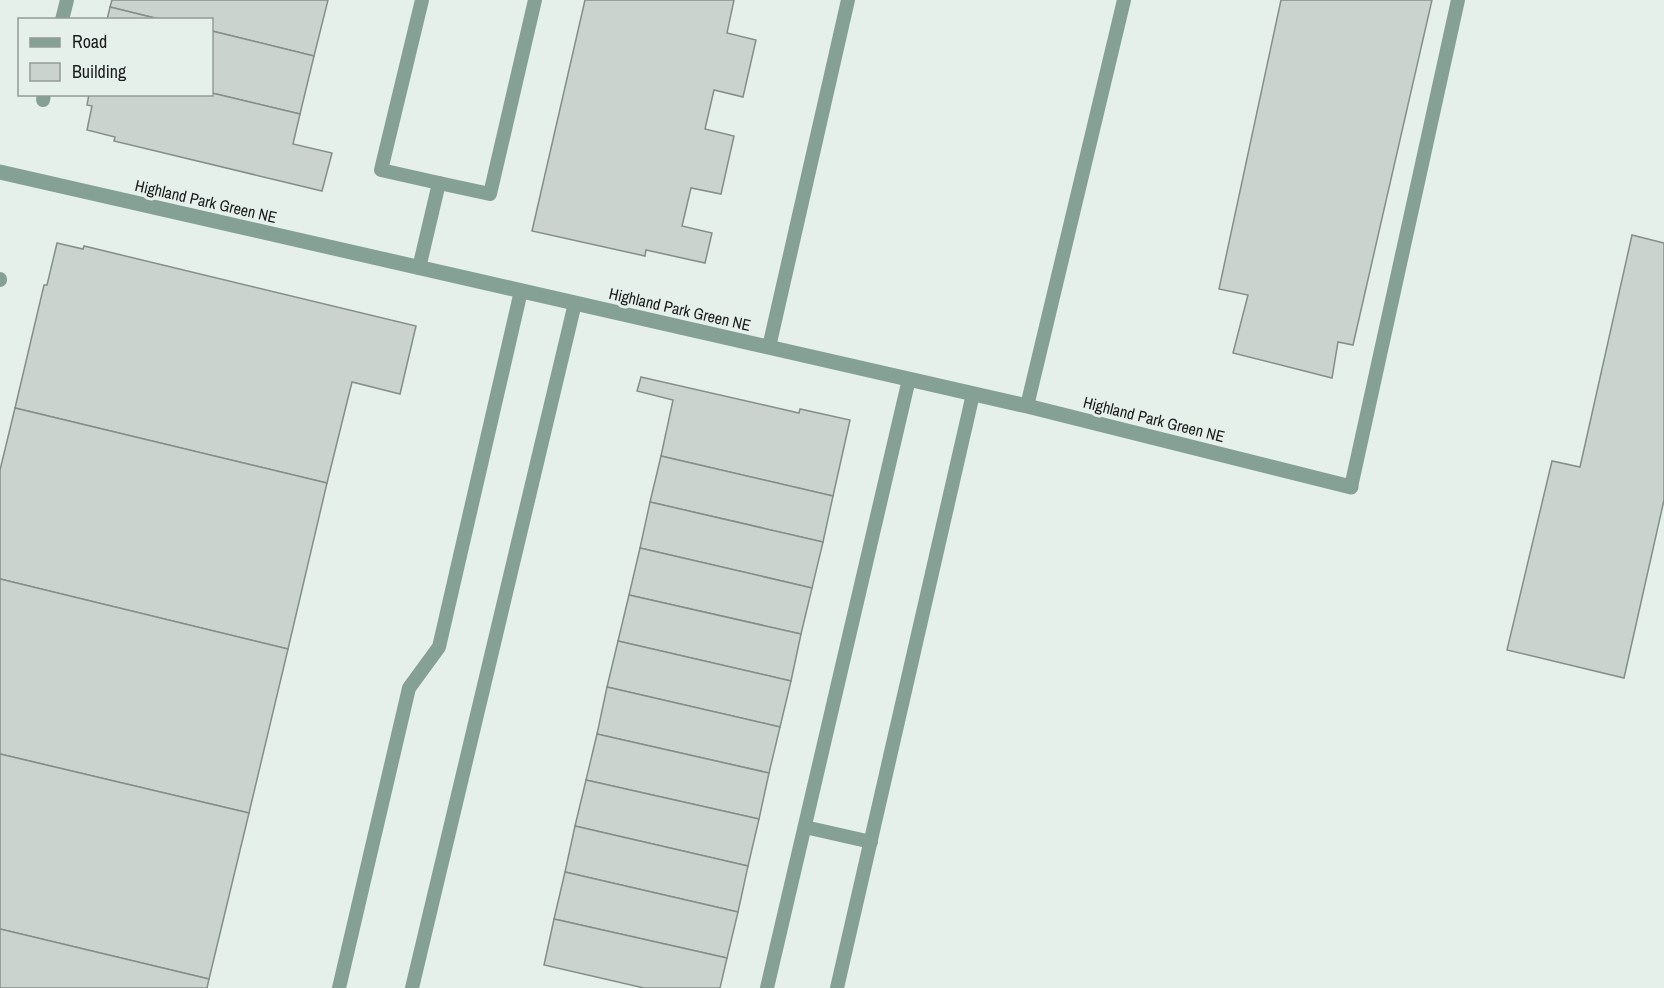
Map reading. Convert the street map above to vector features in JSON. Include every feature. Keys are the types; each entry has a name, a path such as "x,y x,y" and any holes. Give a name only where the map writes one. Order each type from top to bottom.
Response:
{"street":[{"name":"Highland Park Green NE","path":"0,172 1028,406 1351,487"}],"lane":[{"path":"62,18 67,0"},
{"path":"422,0 381,170 489,194 535,0"},
{"path":"769,347 848,0"},
{"path":"1028,406 1124,0"},
{"path":"1351,487 1458,0"},
{"path":"419,268 439,183"},
{"path":"339,988 409,688 439,647 520,291"},
{"path":"412,988 575,303"},
{"path":"768,988 909,379"},
{"path":"837,988 973,394"},
{"path":"805,827 871,842"}],"building":[{"path":"112,0 328,0 314,56 213,31 213,18 155,18 110,7"},
{"path":"585,0 734,0 727,33 756,40 743,97 714,90 705,129 734,136 721,194 691,188 682,226 712,233 705,263 646,250 645,256 532,231"},
{"path":"1281,0 1432,0 1353,345 1338,342 1332,378 1233,353 1248,295 1219,289"},
{"path":"110,7 155,18 107,18"},
{"path":"213,31 314,56 300,114 213,93"},
{"path":"213,93 300,114 293,144 332,153 322,191 114,141 115,137 87,130 92,106 87,105 89,96 213,96"},
{"path":"1632,235 1664,243 1664,500 1624,678 1507,650 1552,461 1580,467"},
{"path":"57,243 83,249 84,246 416,326 400,394 352,382 327,483 15,408 44,285 47,285"},
{"path":"641,377 799,413 800,409 850,420 833,496 661,456 673,400 637,391"},
{"path":"15,408 327,483 288,649 0,579 0,470"},
{"path":"661,456 833,496 823,542 650,502"},
{"path":"650,502 823,542 812,588 640,548"},
{"path":"640,548 812,588 801,634 629,595"},
{"path":"0,579 288,649 249,813 0,754"},
{"path":"629,595 801,634 791,681 618,641"},
{"path":"618,641 791,681 780,727 607,687"},
{"path":"607,687 780,727 769,773 597,734"},
{"path":"597,734 769,773 759,819 586,780"},
{"path":"0,754 249,813 209,979 0,929"},
{"path":"586,780 759,819 748,866 575,826"},
{"path":"575,826 748,866 738,912 565,872"},
{"path":"565,872 738,912 727,958 554,919"},
{"path":"554,919 727,958 720,988 644,988 544,965"},
{"path":"0,929 209,979 207,988 0,988"}]}
